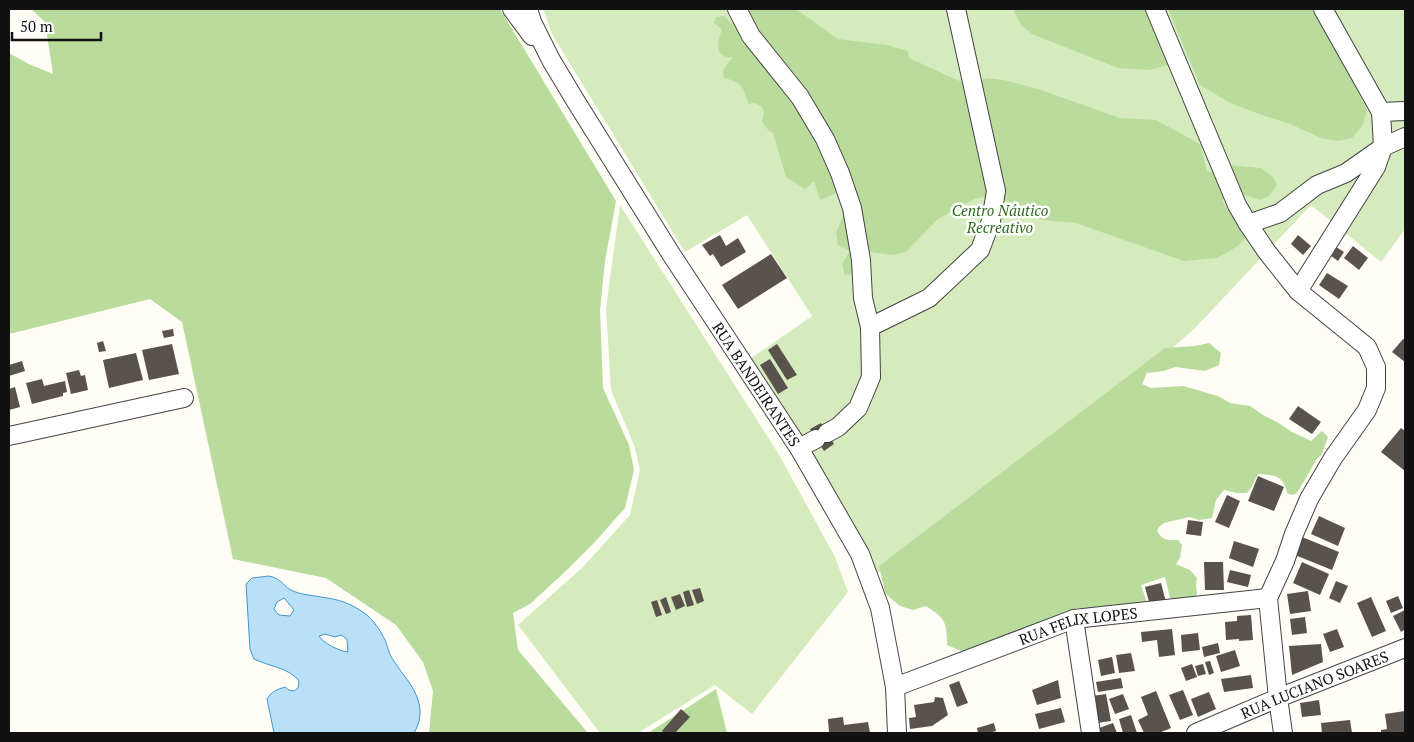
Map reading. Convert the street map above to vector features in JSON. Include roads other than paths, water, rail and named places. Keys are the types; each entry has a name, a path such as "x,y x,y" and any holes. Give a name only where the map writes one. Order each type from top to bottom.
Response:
{"street":[{"name":"RUA BANDEIRANTES","path":"512,9 551,60 671,254 799,448 860,554 880,608 895,687 897,733"},
{"name":"RUA BANDEIRANTES","path":"528,9 551,60"},
{"path":"737,9 751,36 800,98 825,139 840,173 852,208 861,260 863,298 870,327 871,376 858,408 838,427 799,448"},
{"path":"870,327 929,298 980,250 991,221 996,191 956,9"},
{"path":"1156,9 1222,171 1237,205 1248,224 1267,252 1298,291 1367,347 1376,367 1376,388 1367,410 1333,458 1309,499 1268,598 1283,733"},
{"path":"1298,291 1376,167 1383,147 1381,112 1323,9"},
{"path":"1381,112 1405,111"},
{"path":"1248,224 1280,213 1317,185 1346,173 1383,147 1405,137"},
{"path":"9,436 184,398"},
{"name":"RUA FELIX LOPES","path":"895,687 1074,619 1268,598"},
{"path":"1074,619 1091,733"},
{"name":"RUA LUCIANO SOARES","path":"1196,733 1278,698 1405,648"}],"water":[{"path":"273,577 295,592 344,602 370,618 383,636 392,659 416,695 420,713 418,725 414,733 274,733 267,699 274,691 285,687 294,691 298,688 299,681 284,670 254,659 250,649 246,584 252,578","holes":["284,598 294,610 290,616 279,615 274,609 277,602","325,634 335,637 341,635 347,639 348,652 328,644 319,636"]}],"park label":[{"name":"Centro Náutico Recreativo","path":"1000,218"}]}
